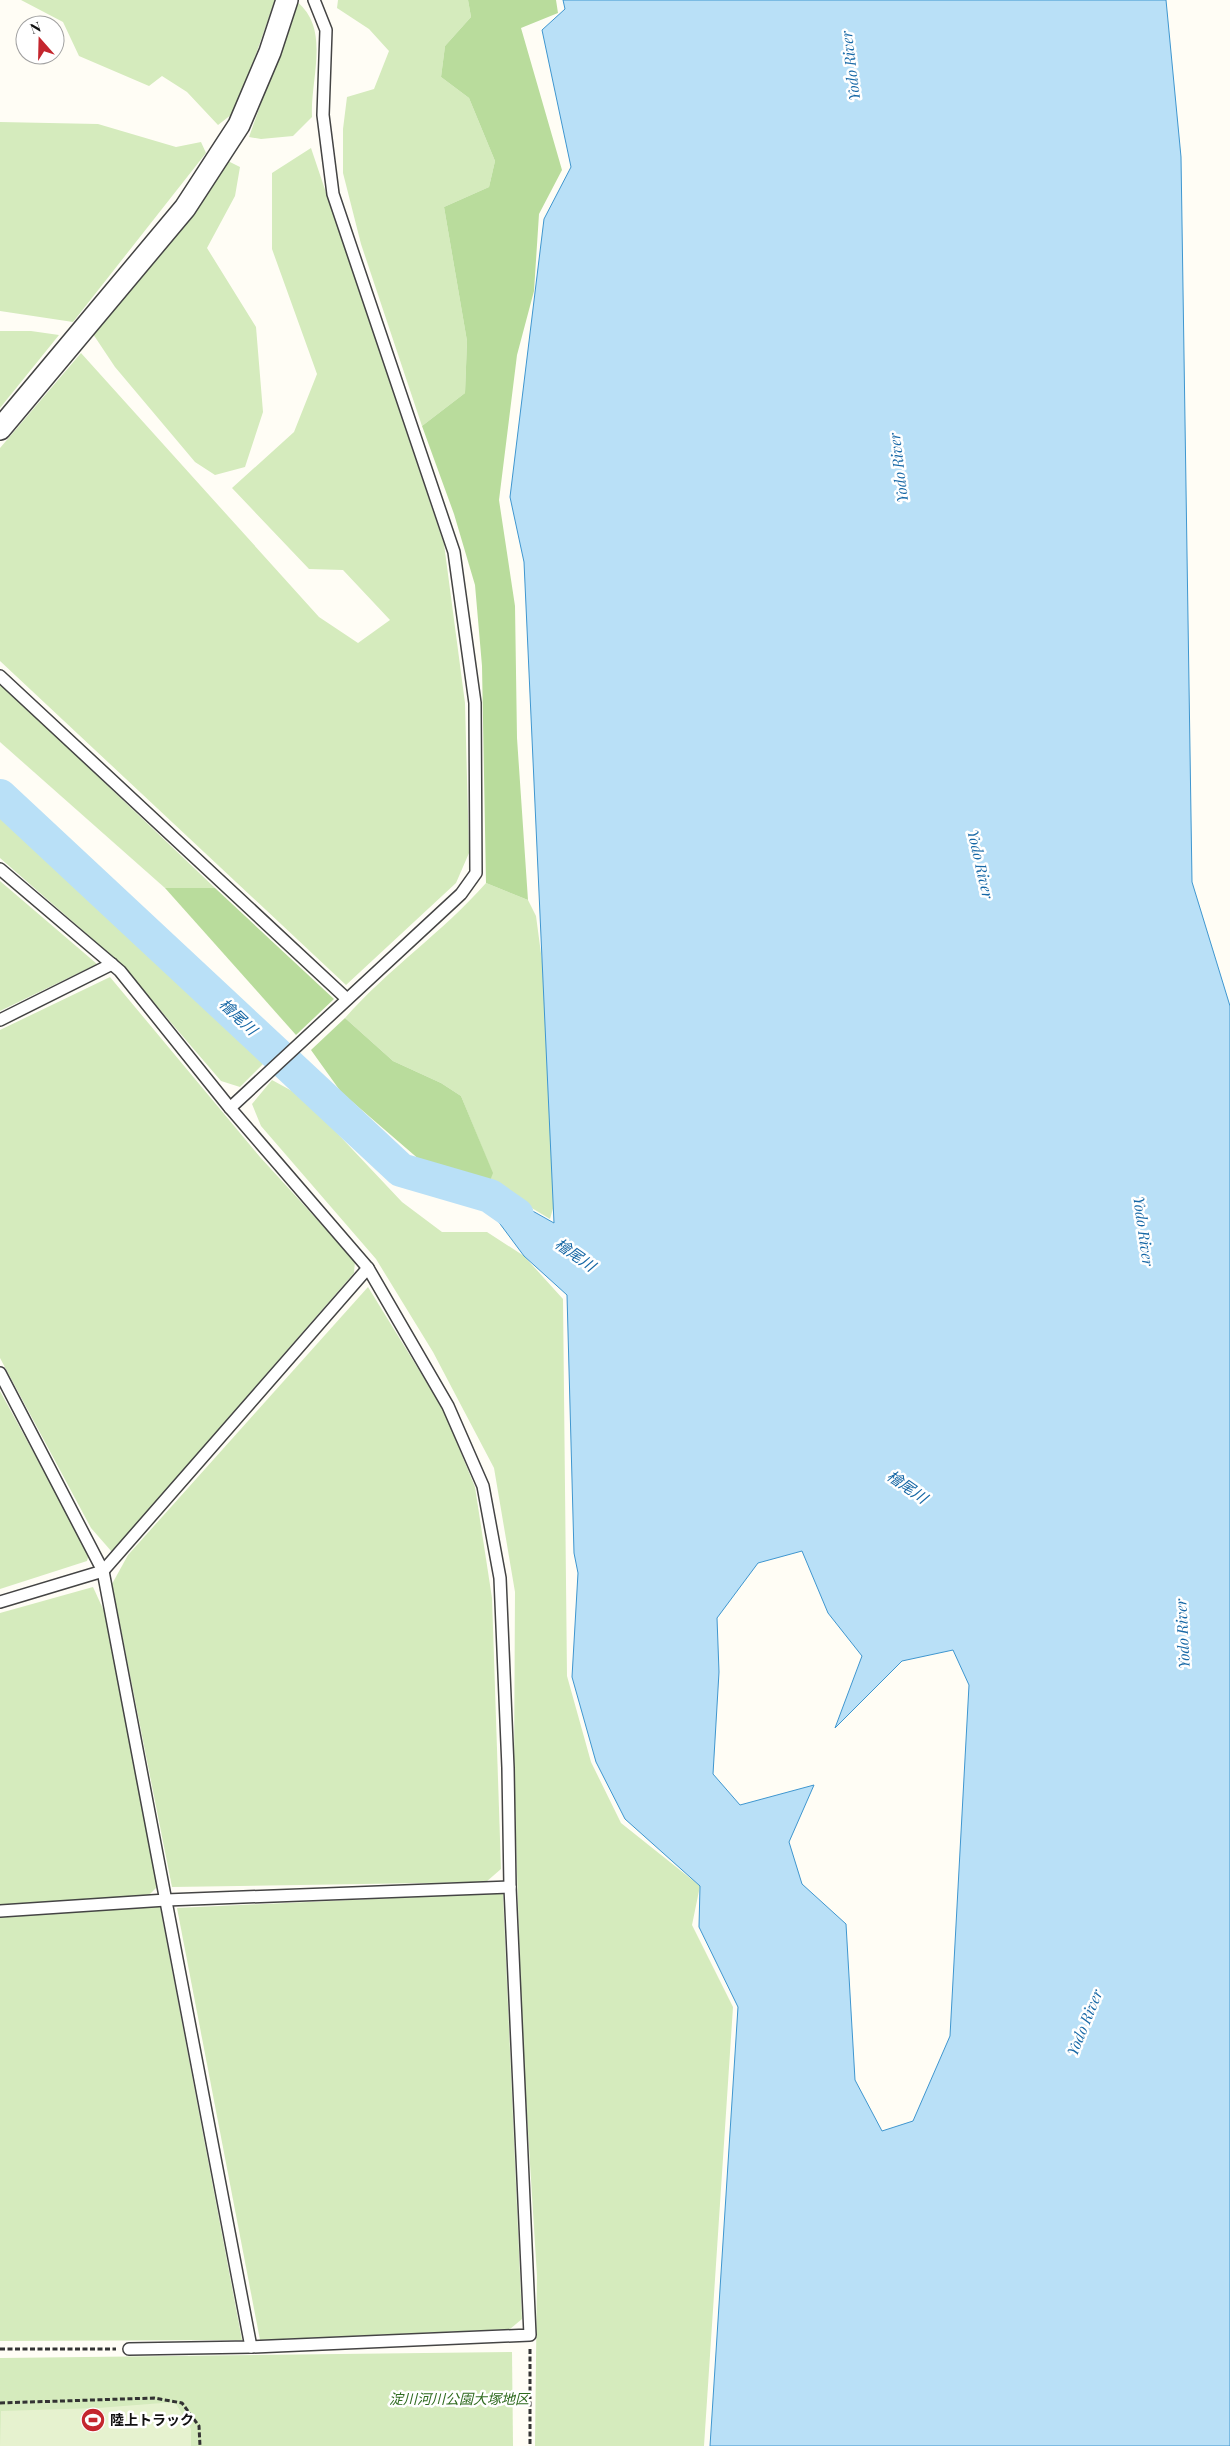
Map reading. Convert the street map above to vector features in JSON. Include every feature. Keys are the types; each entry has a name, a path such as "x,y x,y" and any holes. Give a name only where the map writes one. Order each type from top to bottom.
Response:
{"street":[{"path":"0,429 185,208 239,125 270,52 287,0"}],"lane":[{"path":"230,1108 461,894 476,873 475,703 454,552 333,194 323,115 326,30 314,0"},
{"path":"0,676 347,999"},
{"path":"0,869 120,971 230,1108 368,1268 448,1406 484,1486 500,1578 508,1768 510,1886 530,2336 251,2348 129,2349"},
{"path":"0,1020 112,964"},
{"path":"0,1602 103,1571 368,1268"},
{"path":"0,1373 103,1571 251,2348"},
{"path":"0,1910 166,1900 510,1886"}],"path":[{"path":"530,2336 530,2446"},
{"path":"0,2348 62,2350 129,2349"},
{"path":"0,2404 154,2398 182,2403 200,2426 200,2446"}],"green space":[{"path":"21,0 275,0 236,111 218,125 187,92 162,76 149,86 79,56 65,26 65,15 50,15"},
{"path":"338,0 468,0 471,17 445,46 441,77 469,98 495,161 489,187 444,207 467,341 465,393 422,426 361,244 343,173 343,129 347,97 374,89 389,51 369,29 337,8"},
{"path":"468,0 556,0 558,13 521,28 562,170 539,214 534,291 517,355 499,500 515,606 517,738 528,900 486,883 482,666 475,585 454,514 422,426 465,393 467,341 444,207 489,187 495,161 469,98 441,77 445,46 471,17"},
{"path":"297,2 307,13 313,26 316,40 312,117 293,136 261,139 249,137"},
{"path":"0,122 98,124 176,147 201,142 206,153 73,322 0,311"},
{"path":"311,148 444,544 465,703 469,853 456,883 346,985 0,661 0,448 81,353 319,617 358,643 390,620 343,570 309,569 232,488 294,432 317,374 272,249 272,173"},
{"path":"226,160 240,167 235,196 207,248 256,327 263,412 245,467 215,475 195,462 115,367 93,334"},
{"path":"0,331 31,331 59,335 0,408"},
{"path":"0,683 215,888 165,888 0,742"},
{"path":"0,810 169,964 268,1059 240,1087 221,1081 120,963 0,858"},
{"path":"0,881 97,964 0,1011"},
{"path":"486,883 528,900 536,916 542,961 556,1198 550,1219 500,1189 488,1186 492,1172 461,1096 441,1083 393,1061 345,1018 379,983 452,918"},
{"path":"165,888 215,888 334,999 296,1035"},
{"path":"110,977 260,1157 355,1261 354,1273 112,1552 91,1528 0,1358 0,1030"},
{"path":"345,1018 393,1061 441,1083 461,1096 493,1173 488,1186 421,1161 341,1092 311,1050"},
{"path":"272,1080 303,1097 402,1202 442,1232 487,1232 524,1256 563,1299 567,1676 591,1762 621,1823 700,1886 692,1925 733,2007 704,2446 535,2446 537,2276 522,2035 514,1773 515,1592 494,1468 433,1352 376,1259 261,1126 252,1104"},
{"path":"368,1287 443,1409 475,1487 492,1598 501,1869 486,1882 172,1887 112,1584 128,1555"},
{"path":"0,1391 89,1554 87,1561 0,1589"},
{"path":"93,1587 104,1611 157,1887 148,1896 0,1905 0,1613"},
{"path":"503,1893 522,2319 510,2329 260,2340 177,1908"},
{"path":"160,1906 242,2340 0,2341 0,1916"},
{"name":"淀川河川公園大塚地区","path":"512,2352 513,2446 0,2446 0,2358"},
{"name":"陸上トラック","path":"175,2402 191,2429 191,2446 0,2446 1,2411 98,2408"}],"water":[{"name":"Yodo River","path":"563,0 1166,0 1181,157 1192,882 1230,1006 1230,2446 710,2446 738,2007 699,1927 700,1886 625,1819 596,1762 572,1677 578,1573 574,1553 567,1295 524,1256 477,1193 474,1181 488,1186 554,1223 524,562 510,497 544,219 571,167 542,30 565,9","holes":["802,1551 828,1613 862,1656 835,1728 902,1661 953,1650 969,1685 950,2036 913,2121 882,2131 855,2080 846,1924 802,1884 789,1842 814,1785 740,1805 713,1774 719,1672 717,1618 758,1563"]}],"waterway":[{"name":"檜尾川","path":"0,796 401,1170 490,1196 517,1215"}],"place":[{"name":"陸上トラック","path":"93,2420"}]}
